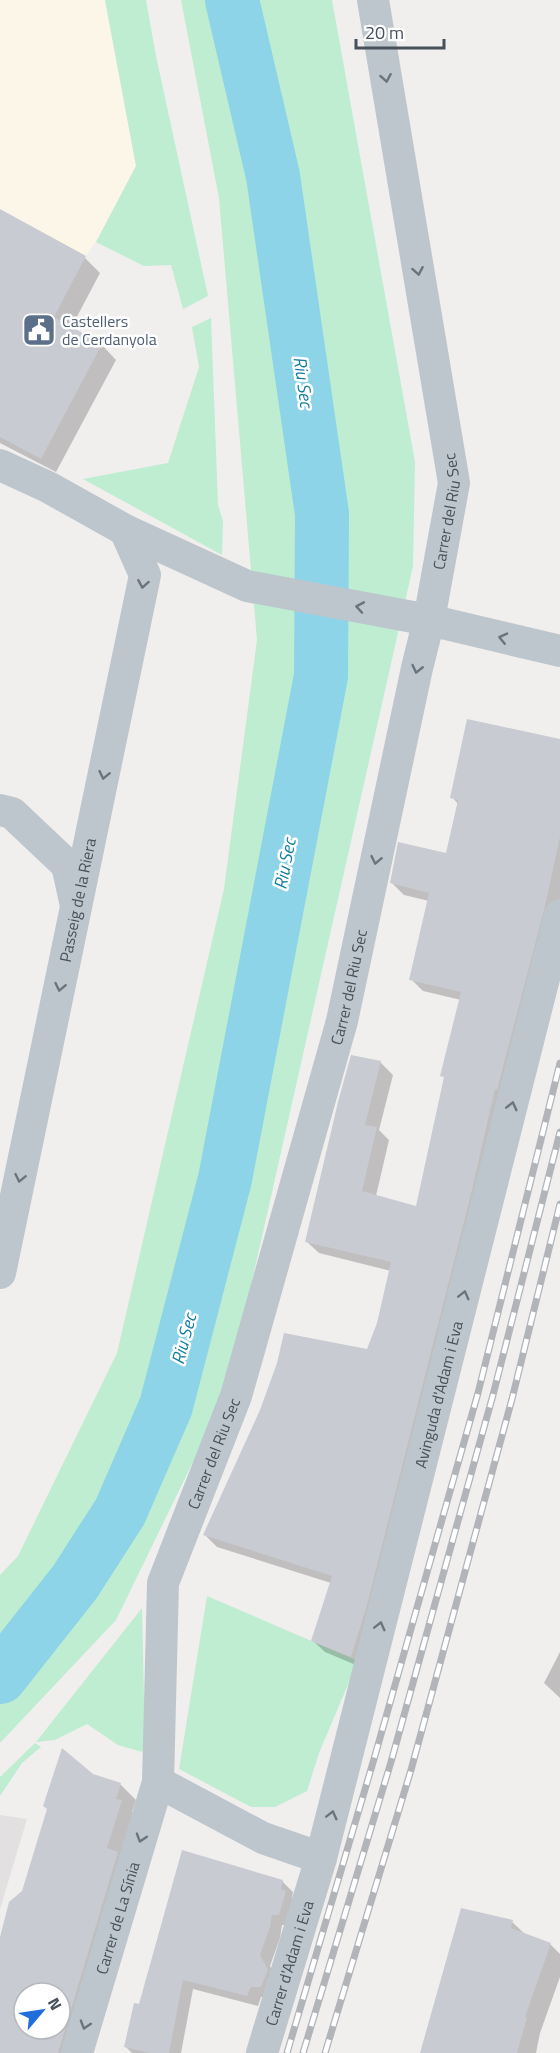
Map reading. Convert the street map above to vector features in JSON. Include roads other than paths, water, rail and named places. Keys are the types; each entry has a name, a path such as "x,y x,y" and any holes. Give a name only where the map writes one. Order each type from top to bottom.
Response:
{"street":[{"name":"Carrer del Riu Sec","path":"158,1782 163,1583 236,1396 342,1021 414,679 423,619 454,483 373,0"},
{"path":"0,465 68,484 125,530 247,586 423,619 560,651"},
{"name":"Passeig de la Riera","path":"0,1273 145,575 125,530"},
{"path":"0,810 12,813 67,865 76,908"},
{"name":"Avinguda d'Adam i Eva","path":"318,1865 560,915"},
{"path":"158,1782 318,1865"},
{"name":"Carrer de La Sínia","path":"77,2053 158,1782"},
{"name":"Carrer d'Adam i Eva","path":"262,2053 318,1865"}],"waterway":[{"name":"Riu Sec","path":"0,1677 75,1582 120,1512 166,1406 225,1179 321,676 322,514 273,176 232,0"}],"railway":[{"path":"287,2053 374,1759 478,1393 560,1063"},
{"path":"303,2053 391,1762 493,1395 560,1132"},
{"path":"325,2053 411,1770 512,1399 560,1204"}],"place":[{"name":"Castellers de Cerdanyola","path":"39,330"}]}
